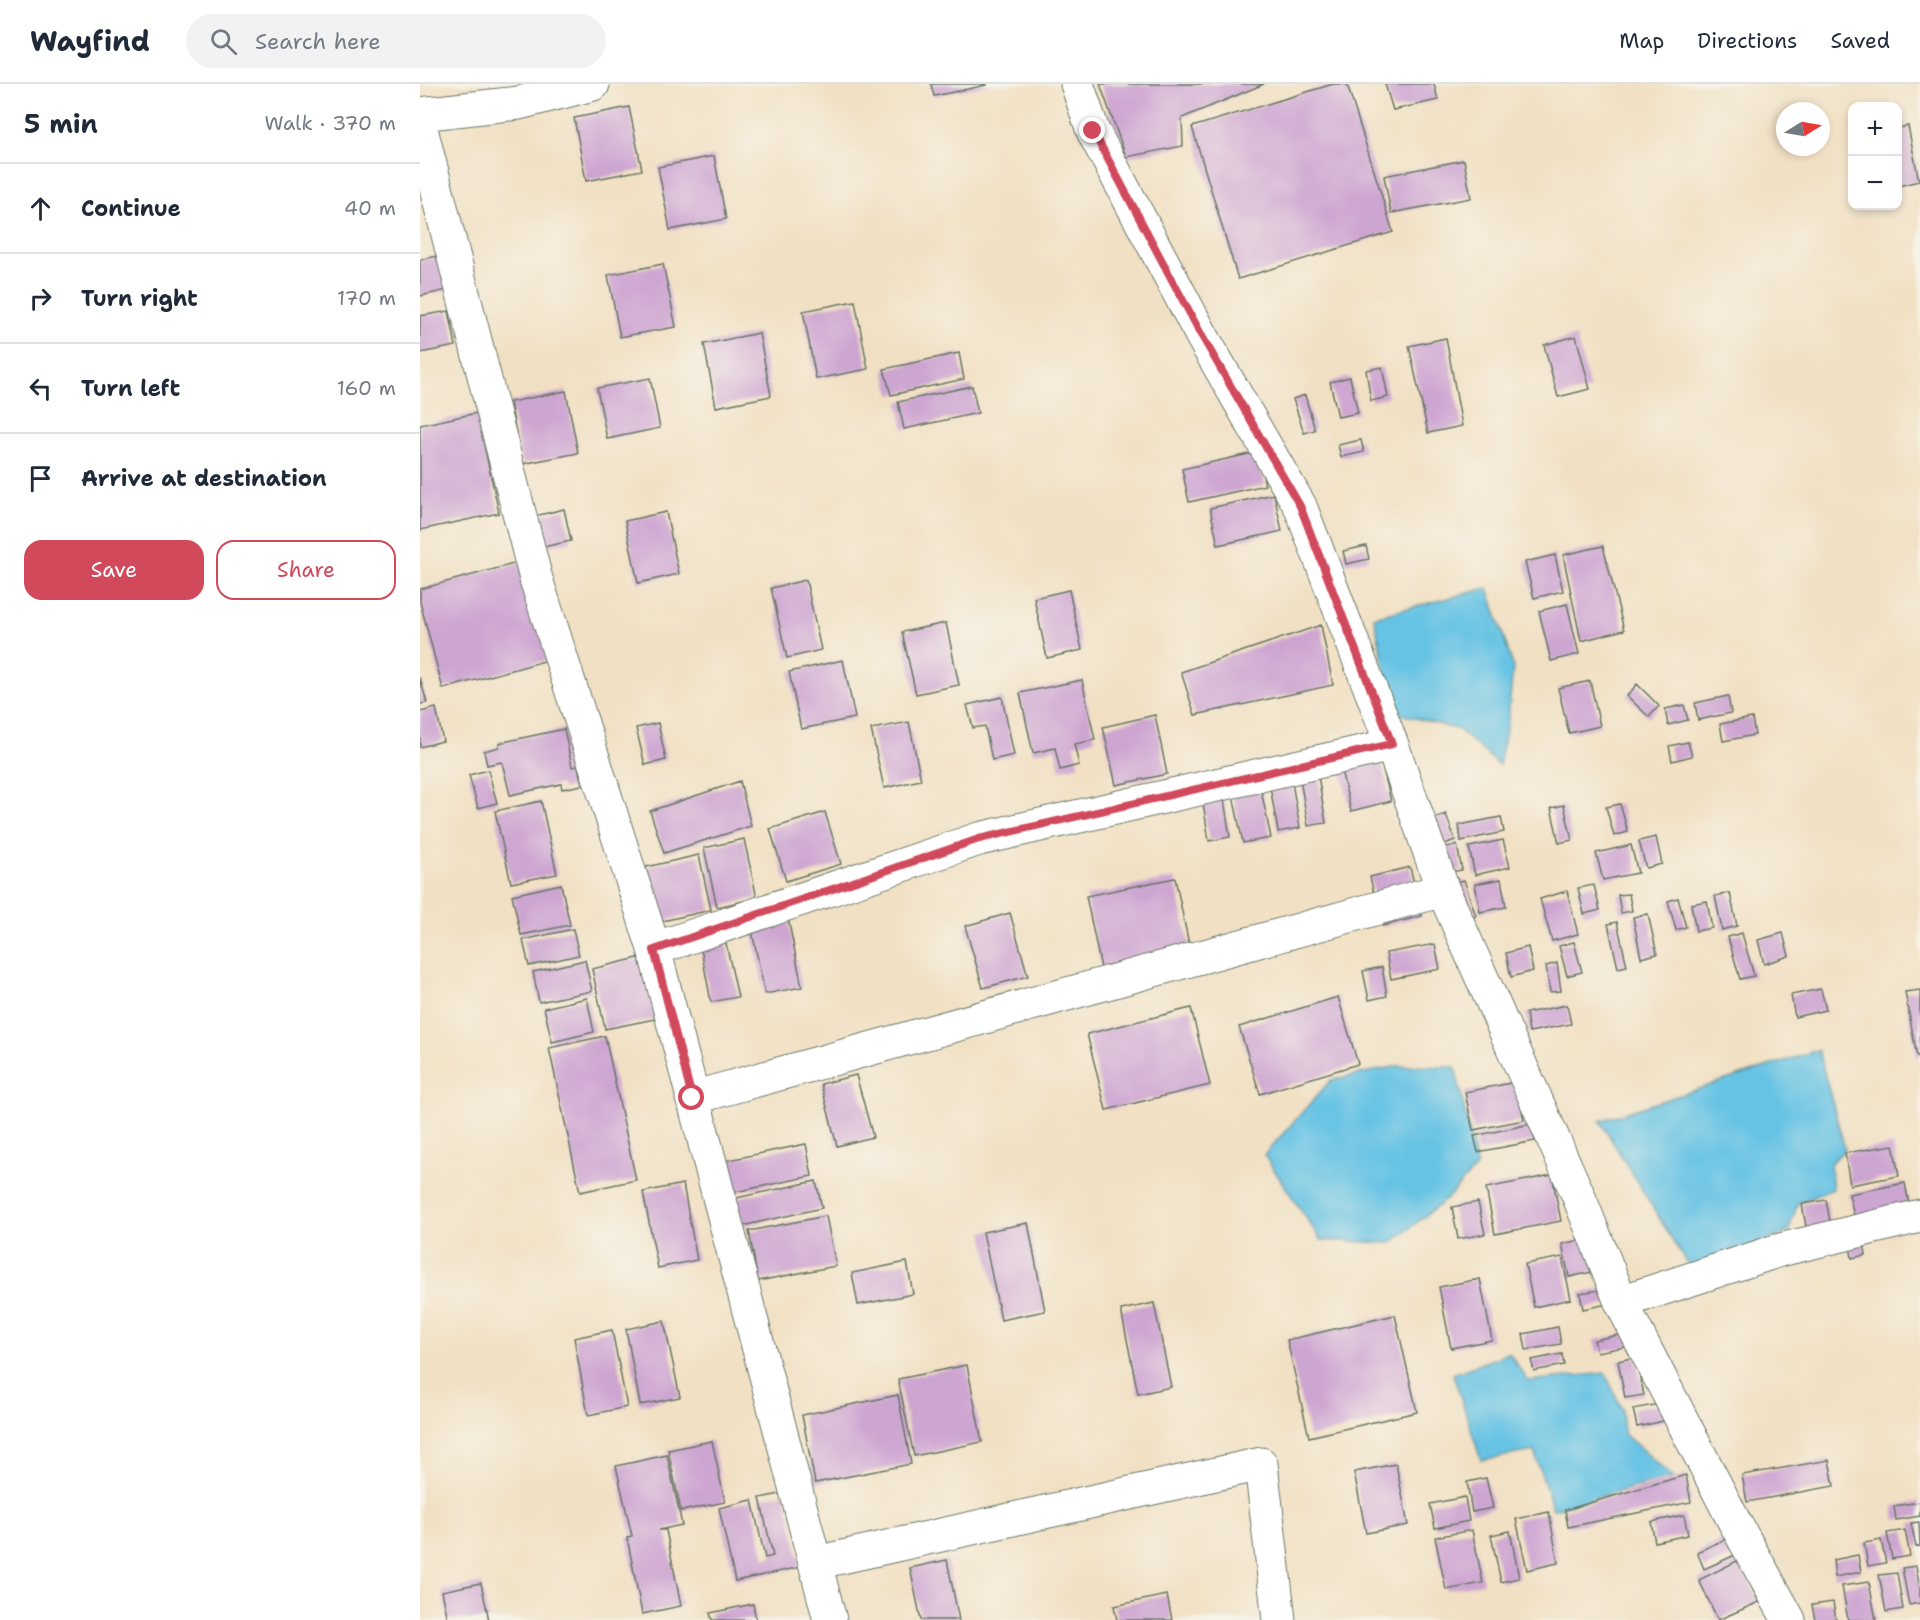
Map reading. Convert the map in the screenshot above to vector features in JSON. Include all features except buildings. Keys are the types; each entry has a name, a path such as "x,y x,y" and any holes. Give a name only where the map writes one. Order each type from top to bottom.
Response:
{"street":[{"path":"420,114 519,103 593,84"},
{"path":"1077,84 1093,131 1203,338 1300,506 1392,744 1443,890 1574,1186 1621,1302 1698,1453 1789,1620"},
{"path":"420,125 536,579 654,950 830,1620"},
{"path":"654,950 979,839 1392,744"},
{"path":"692,1098 1443,890"},
{"path":"1621,1302 1780,1250 1920,1216"},
{"path":"814,1563 1261,1464 1279,1620"}],"water":[{"path":"1488,588 1513,666 1508,720 1499,765 1459,730 1401,714 1392,705 1374,617"},
{"path":"1818,1050 1845,1149 1830,1164 1833,1189 1798,1203 1788,1232 1691,1270 1600,1121"},
{"path":"1398,1066 1455,1067 1477,1166 1448,1198 1391,1243 1321,1240 1264,1155 1331,1080"},
{"path":"1509,1353 1528,1381 1605,1373 1622,1409 1624,1434 1673,1477 1553,1509 1534,1451 1481,1460 1453,1374"}],"route":[{"path":"692,1098 654,950 979,839 1392,744 1300,506 1203,338 1093,131"}]}
